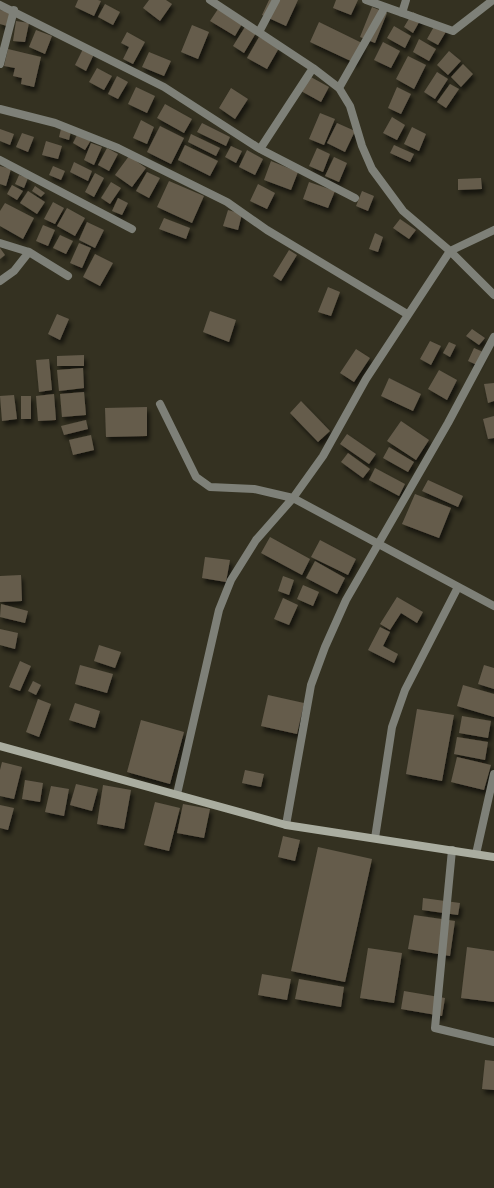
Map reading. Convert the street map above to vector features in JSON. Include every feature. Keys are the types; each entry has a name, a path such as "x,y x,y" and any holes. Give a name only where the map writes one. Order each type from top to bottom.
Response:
{"street":[{"path":"210,0 313,68 339,88 350,106 362,146 372,169 403,211 450,251 494,295"},
{"path":"259,32 276,0"},
{"path":"366,0 453,31 493,0"},
{"path":"402,13 406,0"},
{"path":"0,5 14,10 164,87 260,149 355,198"},
{"path":"339,88 385,7"},
{"path":"0,64 14,10"},
{"path":"260,149 313,68"},
{"path":"0,109 55,123 118,148 228,202 267,230 407,314"},
{"path":"0,160 132,229"},
{"path":"177,794 219,610 231,580 256,540 293,498 323,456 366,379 407,314 450,251 494,230"},
{"path":"0,243 29,252 68,276"},
{"path":"0,281 14,271 29,252"},
{"path":"286,825 311,685 325,647 346,600 448,423 494,337"},
{"path":"160,404 196,477 210,487 254,489 293,498 494,606"},
{"path":"375,838 392,727 405,690 458,587"},
{"path":"0,746 286,825 494,856"},
{"path":"476,854 494,774"},
{"path":"452,850 435,1028 494,1042"}],"building":[{"path":"78,0 101,1 94,16 75,7"},
{"path":"149,0 166,0 172,4 160,21 143,8"},
{"path":"269,0 298,0 286,26 262,15"},
{"path":"336,0 358,0 351,15 333,8"},
{"path":"105,4 120,12 113,25 98,17"},
{"path":"372,7 387,13 375,43 360,37"},
{"path":"218,9 242,24 235,36 210,21"},
{"path":"0,10 10,12 7,26 0,24"},
{"path":"413,12 422,17 413,33 404,27"},
{"path":"16,21 29,23 25,42 13,41"},
{"path":"319,22 364,44 355,63 310,42"},
{"path":"436,23 447,30 438,45 427,39"},
{"path":"192,25 209,32 198,59 181,52"},
{"path":"394,26 411,36 405,48 387,38"},
{"path":"245,27 256,33 244,53 233,46"},
{"path":"36,30 52,36 45,54 29,47"},
{"path":"127,32 145,42 133,64 123,59 129,47 121,43"},
{"path":"259,37 279,48 267,69 247,58"},
{"path":"419,39 436,49 429,61 413,52"},
{"path":"383,42 400,51 391,68 374,60"},
{"path":"8,49 41,57 34,87 21,84 22,78 13,76 15,68 4,66"},
{"path":"83,49 94,54 86,71 75,65"},
{"path":"449,51 461,61 448,75 437,65"},
{"path":"149,52 171,61 164,76 142,67"},
{"path":"408,56 426,65 414,89 396,79"},
{"path":"463,64 473,74 461,87 451,77"},
{"path":"97,68 112,76 104,90 89,82"},
{"path":"437,72 448,79 435,99 424,92"},
{"path":"117,76 128,82 118,99 108,94"},
{"path":"309,76 329,87 321,102 301,91"},
{"path":"450,84 459,89 446,108 437,102"},
{"path":"136,87 155,96 147,113 128,104"},
{"path":"397,87 411,94 401,114 388,108"},
{"path":"231,88 248,99 235,119 219,108"},
{"path":"165,104 192,119 184,133 157,118"},
{"path":"320,113 335,119 324,145 309,139"},
{"path":"392,117 405,125 397,140 383,133"},
{"path":"141,120 154,127 147,144 133,138"},
{"path":"202,123 230,137 226,146 197,132"},
{"path":"337,123 355,131 345,152 327,143"},
{"path":"160,126 184,138 171,164 147,152"},
{"path":"412,127 426,134 419,151 404,144"},
{"path":"0,129 14,134 10,145 0,141"},
{"path":"61,129 71,131 69,140 59,137"},
{"path":"22,133 34,137 28,152 16,147"},
{"path":"78,133 91,140 85,150 73,143"},
{"path":"191,134 220,148 216,156 188,142"},
{"path":"46,141 62,146 58,159 42,155"},
{"path":"91,143 102,147 94,165 84,160"},
{"path":"185,145 218,161 210,176 178,160"},
{"path":"394,145 414,154 410,162 390,153"},
{"path":"231,146 242,151 236,163 225,157"},
{"path":"107,148 118,154 109,171 98,165"},
{"path":"317,148 330,154 323,172 309,166"},
{"path":"247,150 263,159 255,175 239,167"},
{"path":"129,156 146,168 132,187 115,175"},
{"path":"334,157 347,163 339,182 325,176"},
{"path":"271,161 298,172 291,190 264,180"},
{"path":"74,162 92,171 88,181 70,172"},
{"path":"0,166 11,169 6,186 0,184"},
{"path":"53,166 65,171 61,180 49,175"},
{"path":"147,172 160,178 149,198 136,191"},
{"path":"95,173 104,178 94,197 85,192"},
{"path":"19,175 28,178 24,188 15,184"},
{"path":"481,178 482,189 458,190 458,179"},
{"path":"169,181 204,196 192,223 157,207"},
{"path":"111,182 121,188 110,204 101,198"},
{"path":"309,182 335,191 328,208 303,199"},
{"path":"258,184 275,193 267,209 250,201"},
{"path":"12,185 23,191 17,200 7,194"},
{"path":"35,186 45,193 41,197 32,191"},
{"path":"28,191 45,202 37,214 20,203"},
{"path":"362,191 374,196 368,211 356,206"},
{"path":"118,198 128,203 122,215 112,211"},
{"path":"53,202 64,208 55,224 44,219"},
{"path":"5,203 34,218 23,239 0,226 0,211"},
{"path":"67,208 85,218 75,236 57,226"},
{"path":"228,210 242,214 238,230 223,226"},
{"path":"164,218 190,228 186,239 159,229"},
{"path":"400,219 416,230 409,239 393,228"},
{"path":"87,222 104,230 95,248 79,240"},
{"path":"43,225 55,230 48,246 36,241"},
{"path":"375,233 383,237 378,252 369,249"},
{"path":"60,235 73,241 66,254 53,248"},
{"path":"79,243 91,248 82,268 70,263"},
{"path":"0,248 5,255 0,259"},
{"path":"289,250 297,255 281,281 273,276"},
{"path":"95,254 113,263 100,286 83,277"},
{"path":"328,287 340,292 331,316 318,312"},
{"path":"210,311 236,320 229,342 203,332"},
{"path":"57,314 69,319 60,340 48,334"},
{"path":"472,329 485,338 479,345 466,336"},
{"path":"430,341 441,346 431,365 420,359"},
{"path":"449,342 456,345 450,357 443,353"},
{"path":"474,348 483,352 477,365 468,361"},
{"path":"356,349 370,358 354,382 340,373"},
{"path":"84,355 84,366 57,366 57,356"},
{"path":"49,359 52,390 39,392 36,360"},
{"path":"83,368 84,388 59,391 57,370"},
{"path":"439,370 457,380 447,400 428,389"},
{"path":"389,378 421,394 413,411 381,396"},
{"path":"494,383 494,401 488,403 484,384"},
{"path":"84,392 86,415 62,417 60,394"},
{"path":"54,394 56,420 38,421 36,396"},
{"path":"14,395 17,419 2,421 0,396"},
{"path":"21,396 31,396 31,419 21,419"},
{"path":"301,401 330,431 318,442 290,413"},
{"path":"147,407 147,436 106,437 105,408"},
{"path":"494,416 494,438 488,439 483,419"},
{"path":"86,420 88,429 64,435 61,426"},
{"path":"401,421 429,440 416,460 387,441"},
{"path":"347,434 376,454 369,464 340,444"},
{"path":"91,435 94,450 73,455 69,440"},
{"path":"389,447 414,462 408,472 383,458"},
{"path":"348,453 370,469 363,478 341,462"},
{"path":"375,468 405,484 399,496 369,480"},
{"path":"428,480 463,496 458,507 422,491"},
{"path":"415,494 451,508 439,538 402,524"},
{"path":"270,537 310,559 302,575 261,553"},
{"path":"320,540 356,559 348,575 311,557"},
{"path":"205,557 230,560 226,582 202,578"},
{"path":"315,561 345,578 337,594 306,578"},
{"path":"21,575 22,601 0,602 0,576"},
{"path":"283,576 294,580 289,595 278,591"},
{"path":"303,585 319,592 313,606 297,599"},
{"path":"397,597 423,612 417,623 401,613 390,630 380,624"},
{"path":"283,598 298,605 289,625 274,619"},
{"path":"1,604 28,611 25,623 0,617"},
{"path":"380,627 390,632 383,646 398,654 394,663 368,650"},
{"path":"0,629 18,633 15,649 0,645"},
{"path":"99,645 121,652 115,668 94,661"},
{"path":"20,661 31,666 20,691 9,687"},
{"path":"80,665 113,674 107,693 75,684"},
{"path":"484,665 494,668 494,689 478,684"},
{"path":"33,681 41,685 36,695 28,691"},
{"path":"463,685 494,694 494,717 457,706"},
{"path":"268,695 304,703 297,734 261,726"},
{"path":"38,699 51,704 39,737 26,732"},
{"path":"75,703 100,711 95,728 69,720"},
{"path":"417,709 454,715 442,781 406,774"},
{"path":"462,716 491,721 488,738 459,733"},
{"path":"141,720 184,732 170,784 127,772"},
{"path":"457,737 488,742 485,760 454,754"},
{"path":"457,757 491,765 484,790 451,782"},
{"path":"2,762 22,767 14,799 0,796 0,770"},
{"path":"245,770 264,774 261,787 242,783"},
{"path":"25,780 43,783 40,802 22,799"},
{"path":"76,784 98,789 92,811 70,805"},
{"path":"103,785 131,790 124,829 97,824"},
{"path":"51,786 69,789 64,816 45,812"},
{"path":"155,802 180,808 169,851 144,845"},
{"path":"183,804 210,809 204,838 177,833"},
{"path":"0,805 14,808 8,830 0,828"},
{"path":"283,836 300,840 295,861 278,857"},
{"path":"318,847 372,859 345,982 291,971"},
{"path":"423,898 460,903 458,915 422,910"},
{"path":"414,915 455,921 450,956 408,949"},
{"path":"467,947 494,951 494,1002 461,998"},
{"path":"368,948 402,953 394,1003 360,998"},
{"path":"262,974 291,979 287,1000 258,995"},
{"path":"299,979 344,987 341,1007 295,999"},
{"path":"404,991 445,998 442,1016 401,1009"},
{"path":"485,1060 494,1061 494,1090 482,1089"}]}
